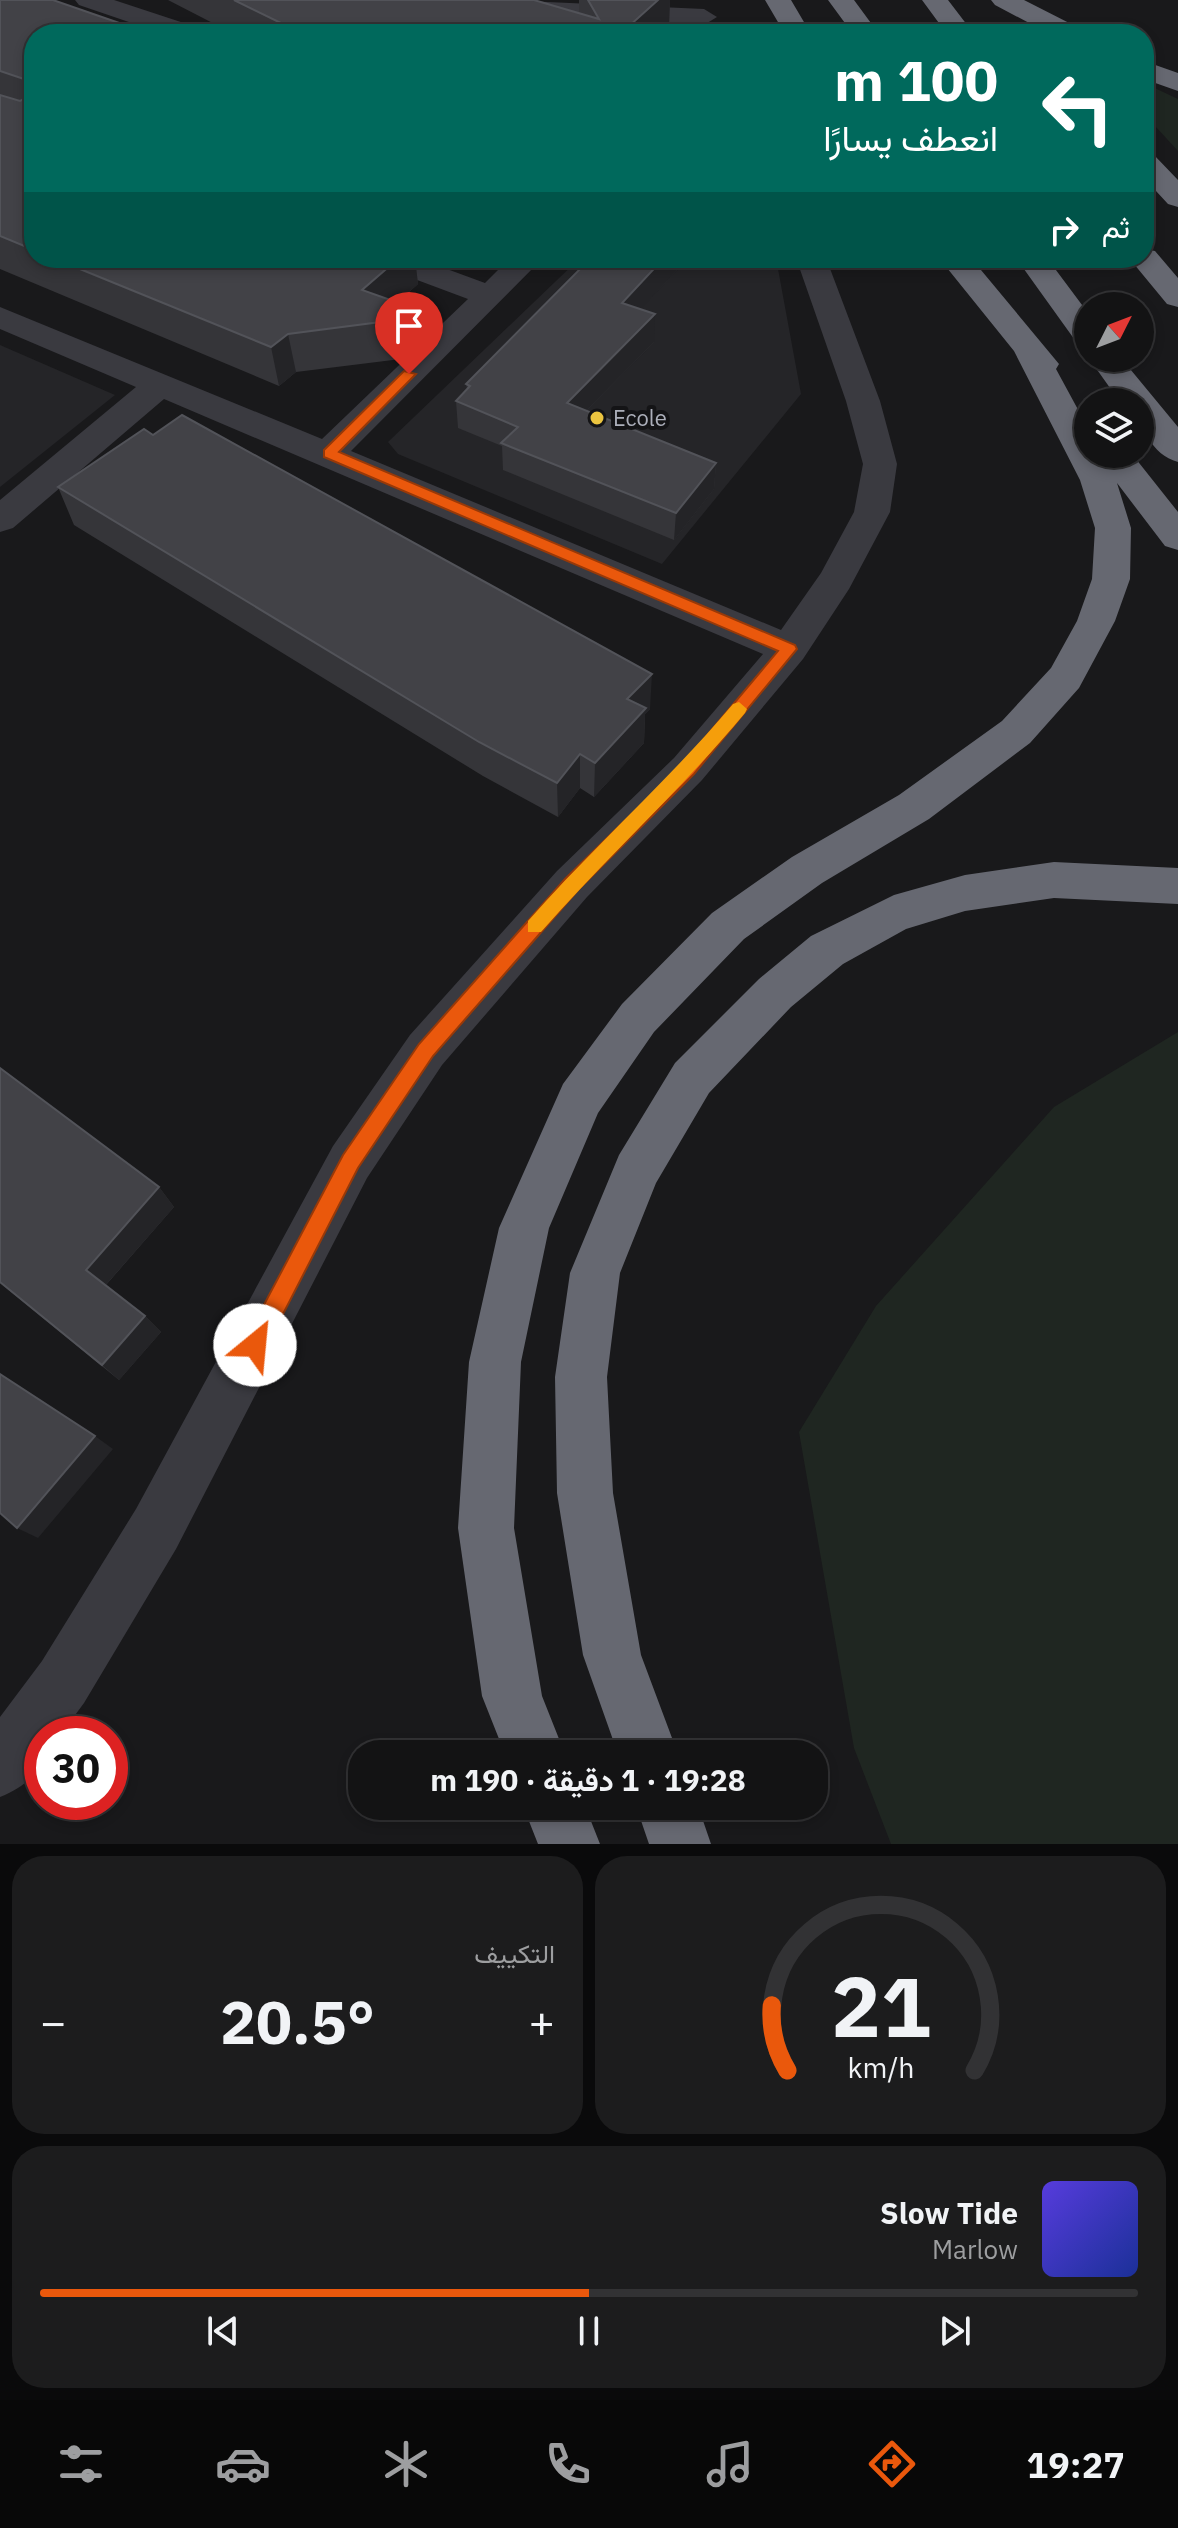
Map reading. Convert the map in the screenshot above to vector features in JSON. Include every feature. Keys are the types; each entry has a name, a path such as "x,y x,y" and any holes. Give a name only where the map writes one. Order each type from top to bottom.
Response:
{"highway":[{"path":"778,0 792,24"},
{"path":"841,0 859,24"},
{"path":"935,0 953,24"},
{"path":"1004,0 1024,24"},
{"path":"1004,0 1051,24"},
{"path":"1154,73 1178,83"},
{"path":"1154,172 1178,198"},
{"path":"963,268 1074,404"},
{"path":"1038,268 1074,317"},
{"path":"1153,268 1178,297"},
{"path":"529,1740 512,1696 486,1528 495,1362 524,1228 580,1099 648,1008 728,926 807,870 914,807 1016,732 1065,678 1096,621 1111,579 1113,528 1098,480 1026,342"},
{"path":"1115,372 1127,388"},
{"path":"1154,421 1178,450"},
{"path":"1124,468 1178,537"},
{"path":"643,1740 612,1655 585,1493 581,1377 595,1273 636,1171 692,1078 775,993 827,950 894,914 965,893 1054,880 1178,886"},
{"path":"560,1820 569,1844"},
{"path":"672,1820 680,1844"}],"street":[{"path":"88,0 160,24"},
{"path":"119,10 150,0"},
{"path":"512,1 555,9 704,17"},
{"path":"415,268 488,295"},
{"path":"329,453 517,268"},
{"path":"0,1767 63,1682 149,1542 350,1162 426,1050 572,884 688,769 789,649 836,580 872,512 880,464 863,401 815,268"},
{"path":"0,317 789,649"},
{"path":"0,519 161,384"}],"shaded area":[{"path":"1154,88 1178,99 1178,151 1154,125"},
{"name":"Ecole","path":"570,268 778,268 801,394 662,564 398,454 388,442"},
{"path":"0,345 115,395 0,487"},
{"path":"1178,1032 1178,1844 891,1844 854,1748 799,1432 876,1306 1054,1107"}],"building":[{"path":"0,0 53,0 122,24 24,24 24,79 0,71"},
{"path":"234,0 534,0 599,19 588,0 658,0 631,24 283,24"},
{"path":"0,95 20,101 24,99 24,246 0,236"},
{"path":"77,268 387,268 362,290 410,307 396,320 288,334 271,347"},
{"path":"581,268 655,268 622,303 655,314 567,403 716,463 676,513 501,443 518,427 456,401 470,386 466,384"},
{"path":"182,415 652,674 627,699 646,708 595,763 580,754 557,783 479,742 58,487 144,429 153,435"},
{"path":"0,1068 159,1187 86,1270 145,1316 102,1365 0,1282"},
{"path":"0,1374 95,1436 17,1528 0,1513"}],"slow traffic":[{"path":"535,927 572,884 688,769 739,709"}],"place":[{"name":"Ecole","path":"597,418"}],"route":[{"path":"255,1345 350,1162 426,1050 572,884 688,769 789,649 329,453 409,374"}]}
